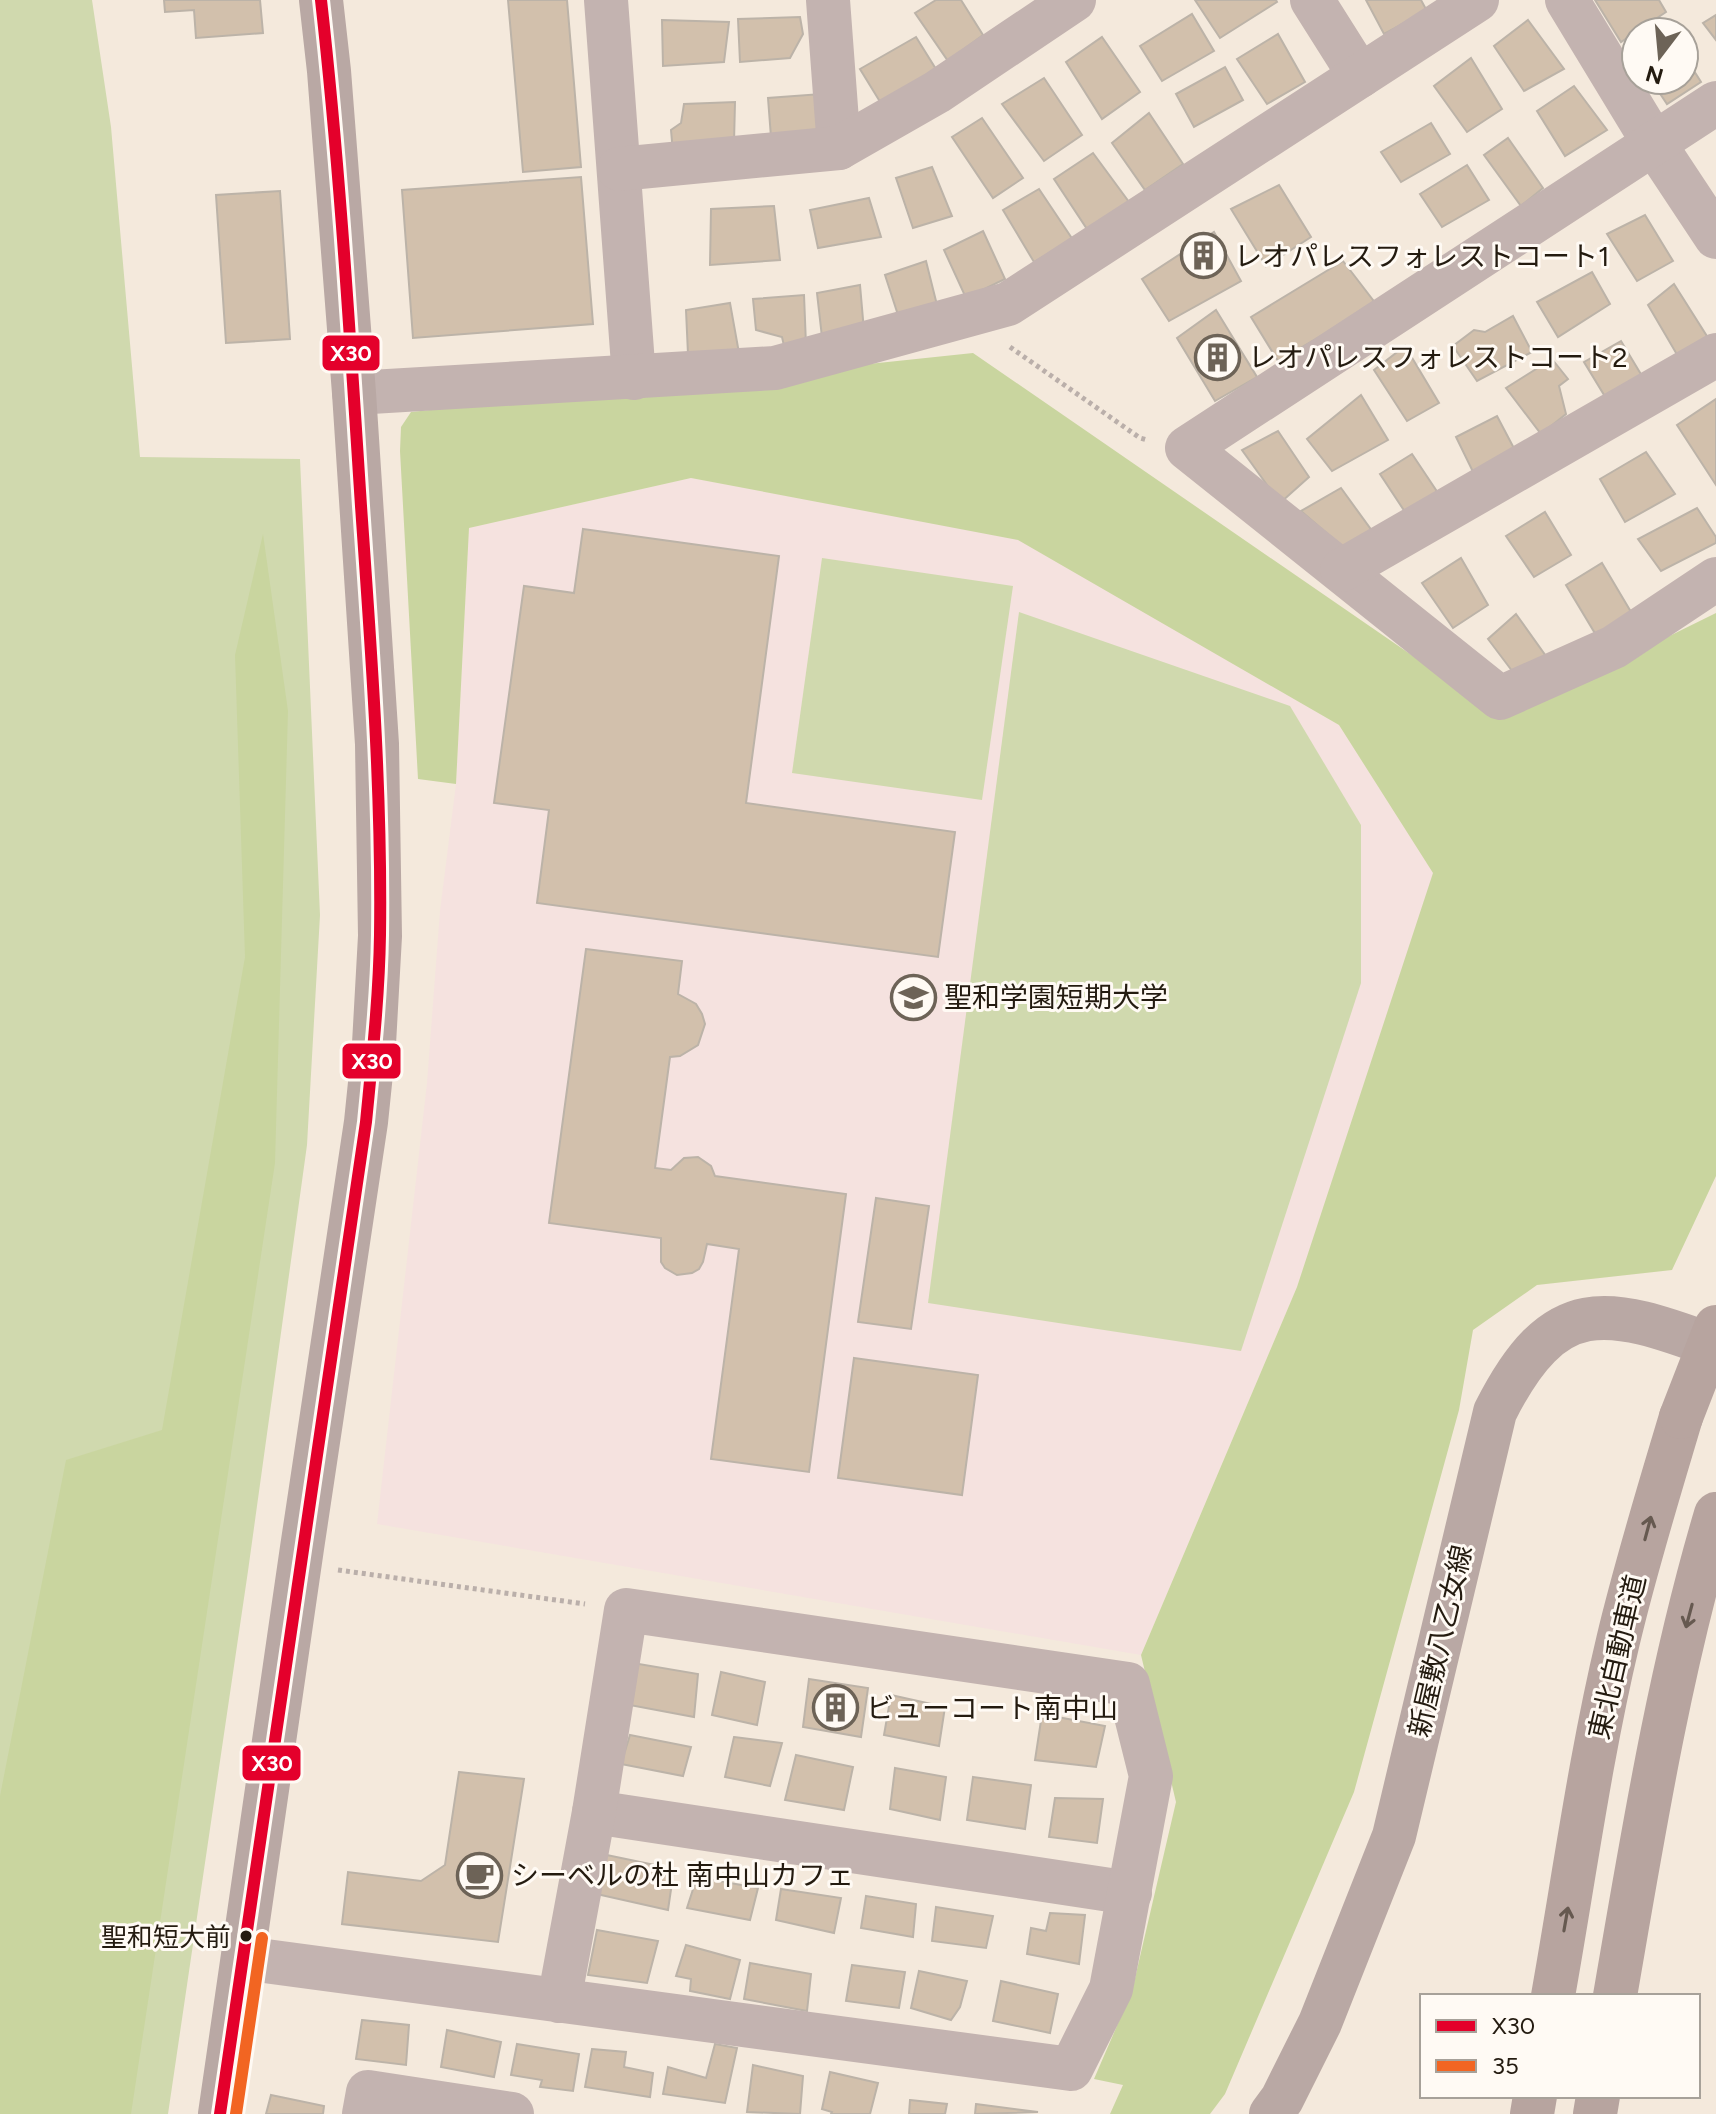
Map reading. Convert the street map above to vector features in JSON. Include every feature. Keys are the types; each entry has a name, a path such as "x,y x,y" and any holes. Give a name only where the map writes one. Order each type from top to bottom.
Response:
{"highway":[{"name":"東北自動車道","path":"1553,1994 1588,1791 1618,1642 1681,1417 1716,1327"},
{"path":"1615,1994 1644,1819 1672,1684 1716,1514"}],"street":[{"path":"220,2114 366,1122 380,936 377,744 354,393 321,0"},
{"path":"606,0 634,378"},
{"path":"828,0 839,148"},
{"path":"619,169 839,148 937,92 1074,0"},
{"path":"1312,0 1360,76"},
{"path":"354,393 775,368 1008,304 1477,0"},
{"path":"1567,0 1655,145 1716,237"},
{"path":"1716,103 1187,448 1500,698 1614,647 1716,579"},
{"path":"1342,570 1716,355"},
{"name":"新屋敷八乙女線","path":"1271,2114 1282,2099 1320,2023 1394,1836 1495,1412 1514,1375 1553,1332 1588,1318 1625,1317 1716,1347"},
{"path":"243,1958 559,2001 1071,2069 1111,1989 1151,1776 1128,1684 626,1610 594,1812 559,2001"},
{"path":"594,1812 1130,1893"},
{"path":"364,2114 368,2092 512,2114"}],"path":[{"path":"964,316 1140,438 1187,448"},
{"path":"335,1570 626,1610"}],"shaded area":[{"name":"聖和学園短期大学","path":"691,478 1018,539 1339,725 1434,873 1297,1287 1141,1655 377,1524 427,1083 440,911 456,784 469,528"}],"green space":[{"path":"0,0 92,0 111,127 140,457 300,459 320,915 307,1145 168,2114 0,2114"},
{"path":"973,353 1503,718 1716,613 1716,1176 1672,1270 1537,1285 1473,1330 1459,1410 1354,1792 1225,2094 1210,2114 1110,2114 1123,2085 1094,2079 1132,1991 1176,1802 1141,1655 1297,1287 1433,873 1339,725 1018,540 691,478 469,528 456,784 418,779 400,451 401,427 411,412"},
{"path":"263,534 288,711 275,1163 131,2114 0,2114 0,1796 66,1460 162,1430 245,957 235,655"},
{"path":"822,558 1013,586 982,800 792,773"},
{"path":"1019,612 1290,706 1361,825 1361,983 1241,1351 928,1303"}],"building":[{"path":"164,0 260,0 263,33 196,38 194,10 165,12"},
{"path":"508,0 567,0 581,167 523,172"},
{"path":"936,0 961,0 983,35 948,61 915,13"},
{"path":"1195,0 1276,0 1277,2 1220,38"},
{"path":"1366,0 1421,0 1427,11 1384,34"},
{"path":"1595,0 1659,0 1666,12 1660,16 1620,16 1620,40"},
{"path":"1192,14 1214,51 1162,81 1140,46"},
{"path":"1716,15 1716,40 1703,23"},
{"path":"800,17 803,34 790,58 740,62 738,19"},
{"path":"662,20 729,22 724,62 663,66"},
{"path":"1528,20 1564,69 1524,91 1494,46"},
{"path":"1278,34 1305,82 1267,104 1237,59"},
{"path":"916,37 939,74 882,105 860,69"},
{"path":"1102,37 1140,92 1102,119 1066,62"},
{"path":"1471,58 1502,109 1467,132 1434,86"},
{"path":"1225,67 1243,100 1194,127 1176,94"},
{"path":"1044,78 1082,135 1044,161 1002,104"},
{"path":"1574,86 1607,130 1565,156 1537,111"},
{"path":"821,94 824,136 771,137 768,98"},
{"path":"1662,96 1679,96 1667,104"},
{"path":"735,102 734,143 673,152 671,130 681,123 684,104"},
{"path":"1149,113 1183,164 1145,190 1112,143"},
{"path":"982,118 1023,178 993,198 952,137"},
{"path":"1431,123 1450,154 1401,182 1381,152"},
{"path":"1508,138 1543,188 1521,206 1484,155"},
{"path":"1093,153 1129,202 1087,229 1054,179"},
{"path":"1467,165 1489,200 1442,227 1420,194"},
{"path":"932,167 952,216 913,228 896,178"},
{"path":"581,177 593,324 413,338 402,190"},
{"path":"1279,185 1311,237 1266,266 1231,209"},
{"path":"1039,189 1073,240 1034,262 1003,210"},
{"path":"280,191 290,339 226,343 216,195"},
{"path":"869,198 881,237 818,248 810,210"},
{"path":"774,206 780,260 710,265 711,209"},
{"path":"1645,215 1673,261 1637,281 1607,234"},
{"path":"983,231 1005,279 966,298 944,250"},
{"name":"レオパレスフォレストコート1","path":"1214,232 1241,281 1169,321 1142,279"},
{"path":"926,261 938,309 899,318 885,275"},
{"path":"1343,261 1376,304 1278,361 1251,317"},
{"path":"1592,272 1610,304 1558,337 1537,302"},
{"path":"1674,284 1710,341 1679,358 1648,305"},
{"path":"860,285 864,331 822,337 817,293"},
{"path":"804,295 806,345 785,350 782,337 756,330 753,299"},
{"path":"730,303 739,353 688,354 686,310"},
{"name":"レオパレスフォレストコート2","path":"1216,310 1257,377 1215,401 1177,338"},
{"path":"1513,316 1532,352 1477,381 1453,346 1474,330 1485,332"},
{"path":"1621,341 1645,381 1609,403 1584,362"},
{"path":"1405,346 1439,403 1407,421 1374,370"},
{"path":"1552,359 1568,379 1559,386 1566,414 1541,434 1506,388"},
{"path":"1361,395 1388,440 1332,471 1307,439"},
{"path":"1716,399 1716,485 1677,425"},
{"path":"1497,416 1518,456 1478,482 1456,437"},
{"path":"1278,431 1309,477 1280,503 1242,450"},
{"path":"1646,452 1675,494 1625,522 1600,479"},
{"path":"1412,454 1444,502 1411,521 1380,474"},
{"path":"1341,488 1375,535 1353,556 1301,511"},
{"path":"1697,508 1716,537 1716,543 1661,571 1638,539"},
{"path":"1545,512 1571,555 1534,577 1506,536"},
{"path":"583,529 779,556 746,803 955,832 938,957 537,903 549,810 494,803 524,586 574,593"},
{"path":"1461,558 1488,605 1453,628 1422,583"},
{"path":"1602,563 1634,617 1599,640 1566,585"},
{"path":"1516,614 1553,666 1522,684 1488,639"},
{"path":"586,949 682,961 678,994 696,1004 702,1014 705,1024 698,1045 680,1056 670,1057 655,1168 671,1170 684,1158 698,1157 711,1166 715,1176 846,1194 809,1472 711,1459 739,1249 707,1244 699,1269 677,1275 661,1262 661,1238 549,1223"},
{"path":"876,1198 929,1206 911,1329 858,1322"},
{"path":"854,1358 978,1375 962,1495 838,1478"},
{"path":"627,1662 698,1674 694,1717 619,1703"},
{"path":"721,1672 765,1682 757,1725 712,1715"},
{"name":"ビューコート南中山","path":"809,1679 868,1688 861,1737 803,1727"},
{"path":"891,1695 945,1707 939,1746 884,1735"},
{"path":"1042,1714 1105,1726 1096,1767 1035,1760"},
{"path":"630,1735 691,1747 683,1776 621,1764"},
{"path":"734,1737 782,1743 770,1786 725,1777"},
{"path":"796,1755 853,1767 844,1810 785,1800"},
{"path":"895,1768 946,1777 940,1820 890,1809"},
{"path":"459,1772 524,1779 498,1942 342,1924 348,1872 421,1881 445,1865"},
{"path":"973,1777 1031,1785 1025,1829 967,1820"},
{"path":"1055,1798 1103,1799 1097,1843 1049,1837"},
{"path":"602,1854 674,1869 668,1910 592,1893"},
{"path":"697,1877 758,1888 750,1920 687,1908"},
{"path":"781,1889 841,1898 834,1933 776,1920"},
{"path":"866,1896 916,1904 913,1937 861,1928"},
{"path":"936,1907 993,1916 986,1948 932,1941"},
{"path":"1050,1913 1085,1915 1079,1964 1027,1954 1031,1928 1046,1931"},
{"path":"597,1930 658,1941 647,1983 588,1975"},
{"path":"686,1945 740,1960 730,1999 690,1991 691,1979 676,1976"},
{"path":"750,1963 811,1974 807,2011 744,1999"},
{"path":"852,1965 905,1972 899,2008 846,2001"},
{"path":"919,1971 967,1981 960,2007 951,2020 911,2008"},
{"path":"1001,1981 1058,1994 1050,2033 993,2021"},
{"path":"362,2020 409,2025 406,2065 356,2059"},
{"path":"447,2030 501,2042 494,2077 441,2067"},
{"path":"517,2044 579,2054 573,2091 540,2087 542,2080 511,2075"},
{"path":"715,2044 737,2048 725,2103 663,2094 668,2067 706,2078"},
{"path":"592,2049 626,2052 624,2067 653,2073 650,2097 585,2087"},
{"path":"753,2065 803,2076 800,2114 747,2112"},
{"path":"830,2072 878,2083 870,2114 831,2114 822,2109"},
{"path":"271,2095 324,2106 323,2114 266,2114"},
{"path":"910,2100 947,2104 945,2114 909,2114"},
{"path":"976,2104 1038,2112 975,2114"}],"transit line":[{"name":"X30","path":"220,2114 366,1122 379,959 378,774 372,667 344,253 321,0"},
{"name":"35","path":"236,2114 262,1938"}],"place":[{"name":"レオパレスフォレストコート1","path":"1203,256"},
{"name":"レオパレスフォレストコート2","path":"1217,357"},
{"name":"聖和学園短期大学","path":"913,997"},
{"name":"ビューコート南中山","path":"835,1708"},
{"name":"シーベルの杜 南中山カフェ","path":"480,1875"},
{"name":"聖和短大前","path":"246,1936"}]}
